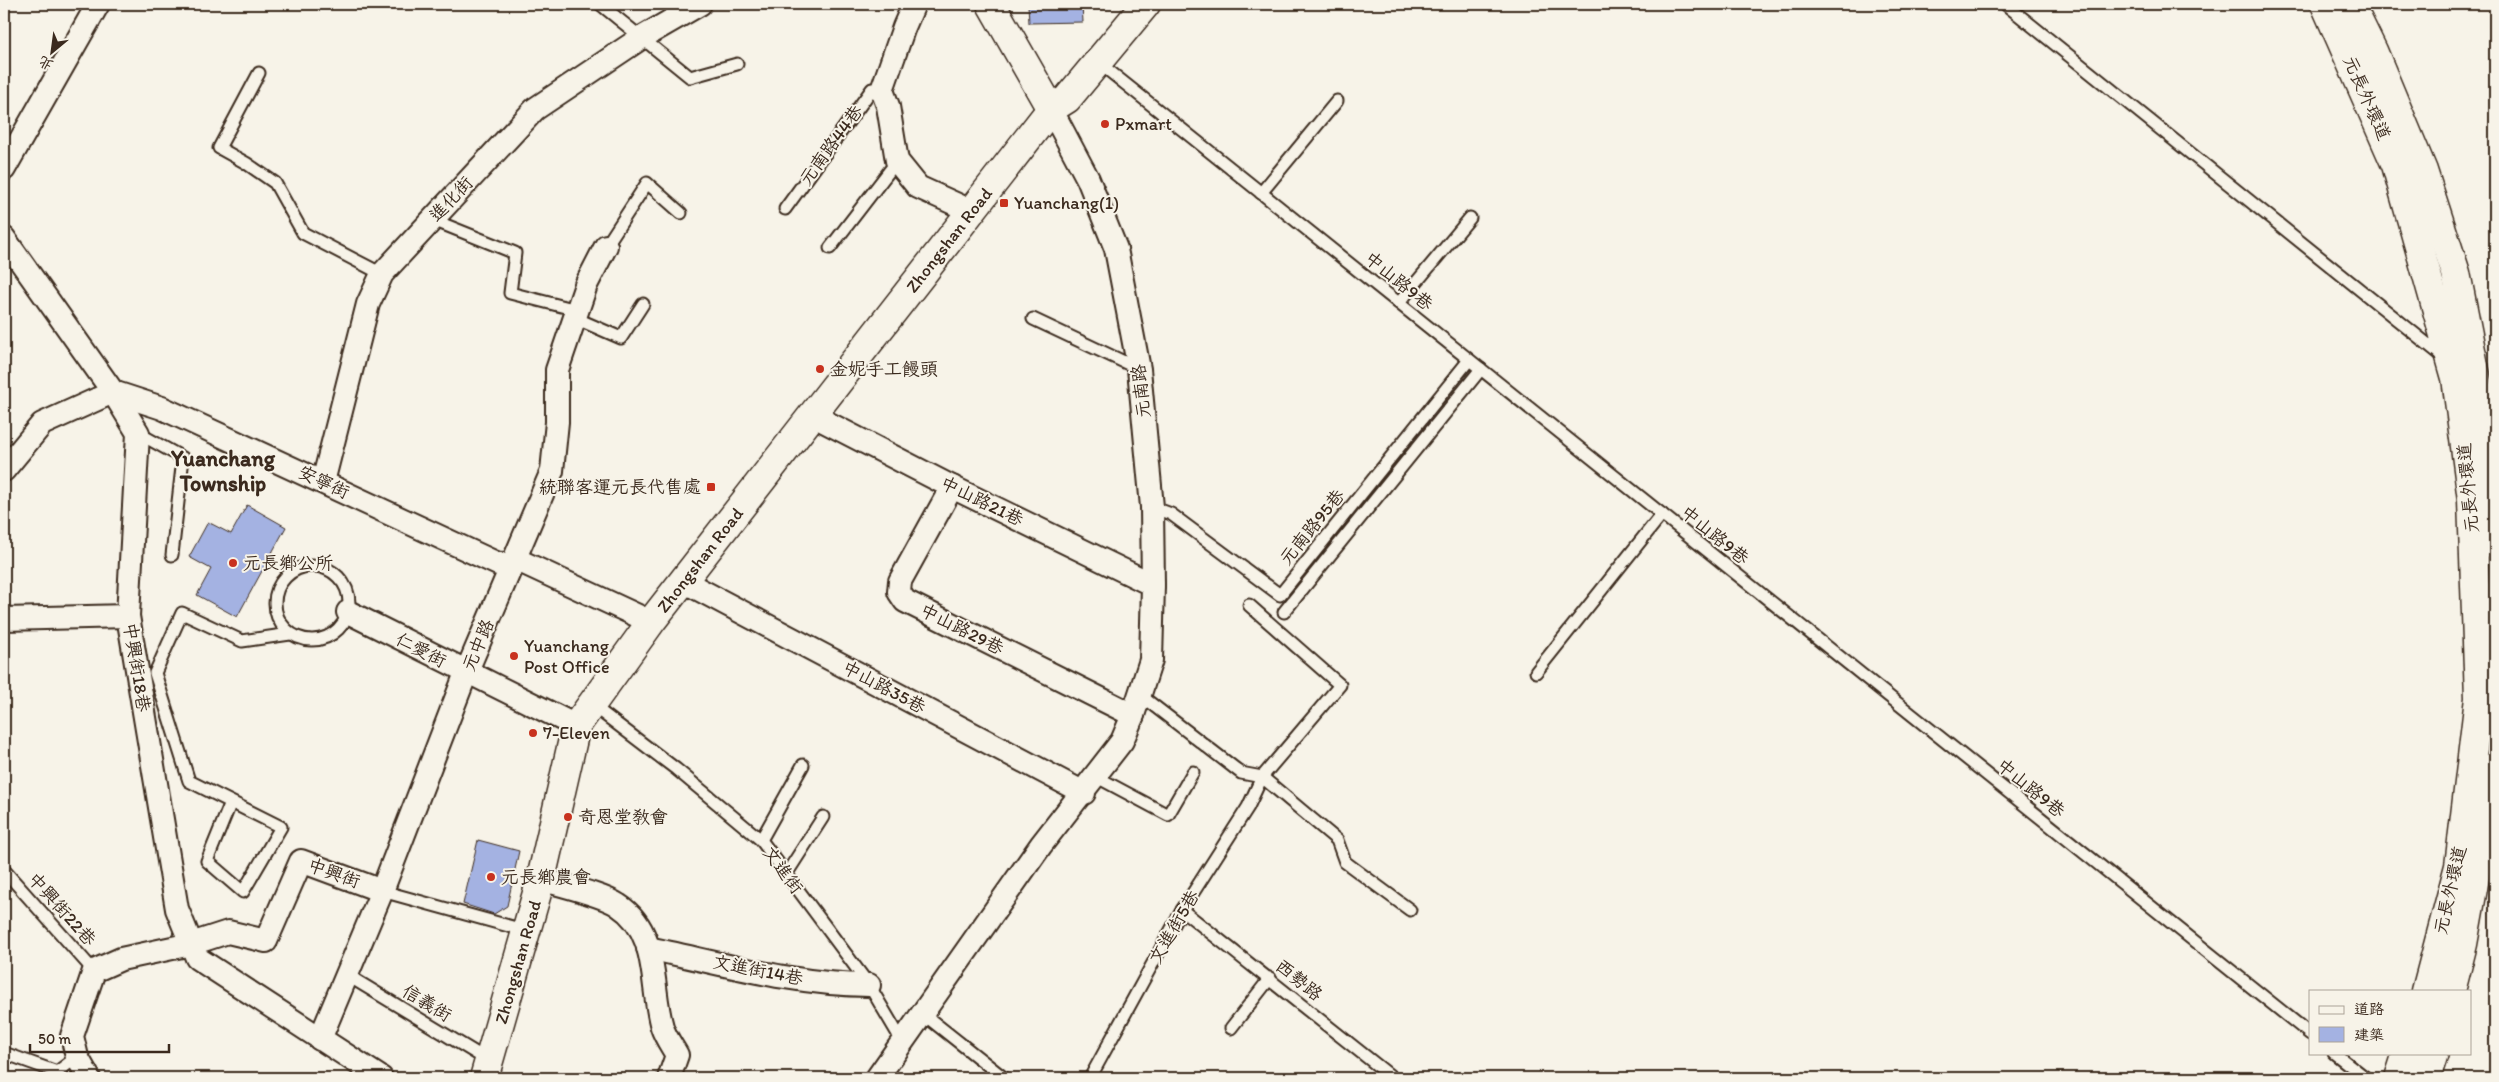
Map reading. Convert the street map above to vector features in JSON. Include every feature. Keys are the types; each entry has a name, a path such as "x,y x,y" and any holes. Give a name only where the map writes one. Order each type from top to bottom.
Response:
{"street":[{"path":"4,169 98,4"},
{"name":"進化街","path":"323,482 368,304 382,274 535,109 641,38 700,4"},
{"path":"882,90 914,4"},
{"name":"元南路","path":"991,4 1051,109 1088,179 1116,249 1139,369 1152,507 1153,585 1151,660 1137,705 1122,740 1090,784"},
{"name":"Zhongshan Road","path":"1051,109 1056,89 1125,4"},
{"name":"Zhongshan Road","path":"487,1070 541,879 576,726 651,622 1051,109 1067,99 1146,4"},
{"name":"元長外環道","path":"2325,4 2396,165 2456,378 2472,500 2479,698 2458,866 2426,990"},
{"name":"元長外環道","path":"2350,4 2373,51 2423,171 2456,273 2485,391 2484,417 2495,544"},
{"name":"元南路44巷","path":"882,90 888,106 897,161 918,188 972,211"},
{"path":"4,238 113,392 138,433"},
{"name":"元中路","path":"320,1039 382,891 466,673 552,471 557,422 557,370 586,285 606,246"},
{"path":"4,470 42,424 113,392"},
{"name":"安寧街","path":"113,392 162,408 498,564 524,562 651,622"},
{"name":"中山路21巷","path":"812,415 952,487 1153,585"},
{"name":"中興街18巷","path":"138,433 128,616 177,909 191,944"},
{"name":"中山路29巷","path":"952,487 900,581 899,592 905,600 1137,705"},
{"name":"中山路35巷","path":"683,581 1090,784"},
{"name":"仁愛街","path":"348,612 466,673 576,726"},
{"path":"4,619 128,616"},
{"name":"元長外環道","path":"2450,990 2463,944 2495,766"},
{"path":"877,1078 1041,846 1090,784"},
{"name":"中興街","path":"94,971 121,959 191,944 228,932 266,941 301,861 382,891"},
{"path":"541,879 617,904 636,920 652,956 655,990 662,1029 677,1055 669,1078"},
{"path":"191,944 198,958 381,1078"},
{"name":"文進街14巷","path":"648,948 780,975 841,985 869,985"},
{"path":"89,1078 77,1057 72,1036 94,971"},
{"path":"2399,1078 2407,1054"},
{"path":"2426,1078 2434,1054"}],"lane":[{"path":"600,4 690,77 737,64"},
{"path":"2005,4 2485,391"},
{"name":"中山路9巷","path":"1098,62 2309,1033"},
{"path":"259,73 219,148 246,163 275,183 303,233 382,274"},
{"name":"元南路44巷","path":"785,209 872,89 882,90"},
{"path":"1261,193 1337,101"},
{"path":"830,248 897,161"},
{"path":"606,246 647,184 682,213"},
{"path":"1399,304 1470,218"},
{"path":"433,220 514,253 510,293 576,314 621,338 643,304"},
{"path":"1034,319 1139,369"},
{"name":"元南路95巷","path":"1152,507 1171,514 1280,595 1469,360"},
{"path":"1284,612 1481,369"},
{"path":"138,433 183,458 172,554"},
{"path":"1536,672 1662,514"},
{"path":"304,567 319,567 332,573 343,583 349,597 348,612 342,625 331,635 318,640 304,640 290,634 280,624 275,611 275,597 280,584 290,573 304,567"},
{"name":"文進街5巷","path":"1090,1078 1182,910 1248,807 1262,777 1340,685 1249,605"},
{"path":"231,802 207,861 243,892 281,826 189,781 155,673 182,613 242,641 290,634"},
{"name":"文進街","path":"592,705 676,770 761,840 787,872 819,920 869,985 902,1041"},
{"path":"1137,705 1241,773 1262,777 1337,840 1345,862 1410,910"},
{"path":"761,840 803,765"},
{"path":"1090,784 1168,815 1193,772"},
{"path":"787,872 823,817"},
{"name":"中興街22巷","path":"4,870 94,971"},
{"name":"中興街","path":"382,891 527,931"},
{"name":"西勢路","path":"1182,910 1270,978 1393,1078"},
{"name":"信義街","path":"347,975 487,1070"},
{"path":"1231,1028 1270,978"},
{"path":"922,1014 1004,1078"},
{"path":"4,1053 57,1072 77,1057"},
{"path":"2335,1054 2366,1078"}],"building":[{"path":"1028,4 1082,4 1083,22 1029,23"},
{"name":"元長鄉公所","path":"247,505 286,527 237,617 197,595 211,569 189,557 208,522 231,534"},
{"name":"元長鄉農會","path":"478,840 519,851 507,906 494,914 463,904"}],"place":[{"name":"Pxmart","path":"1105,124"},
{"name":"Yuanchang(1)","path":"1004,203"},
{"name":"金妮手工饅頭","path":"820,369"},
{"name":"統聯客運元長代售處","path":"711,487"},
{"name":"元長鄉公所","path":"233,563"},
{"name":"Yuanchang Post Office","path":"514,656"},
{"name":"7-Eleven","path":"533,733"},
{"name":"奇恩堂教會","path":"568,817"},
{"name":"元長鄉農會","path":"491,877"}],"district":[{"name":"Yuanchang Township","path":"223,470"}]}
